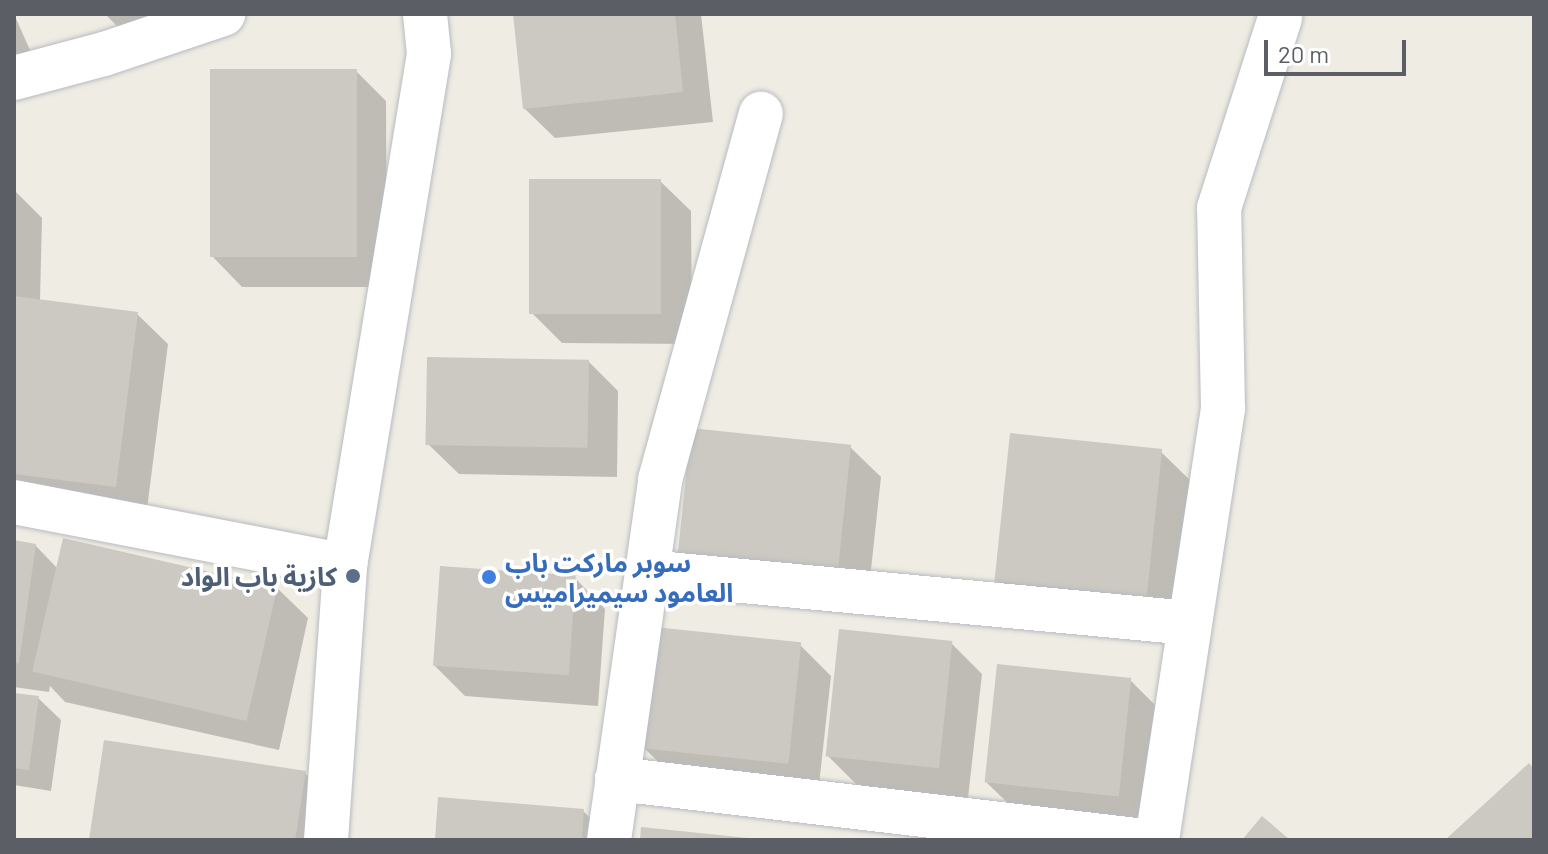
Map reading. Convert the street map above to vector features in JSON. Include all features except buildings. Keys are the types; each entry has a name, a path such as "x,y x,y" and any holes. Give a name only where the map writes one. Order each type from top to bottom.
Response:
{"street":[{"path":"14,78 104,54 223,14"},
{"path":"326,840 345,566 429,54 425,14"},
{"path":"1157,840 1223,409 1219,208 1280,18"},
{"path":"609,840 660,480 761,114"},
{"path":"14,502 345,566"},
{"path":"647,572 1190,623"},
{"path":"617,779 1136,840"}],"place":[{"name":"كازية باب الواد","path":"353,576"},
{"name":"سوبر ماركت باب العامود سيميراميس","path":"489,577"}]}
